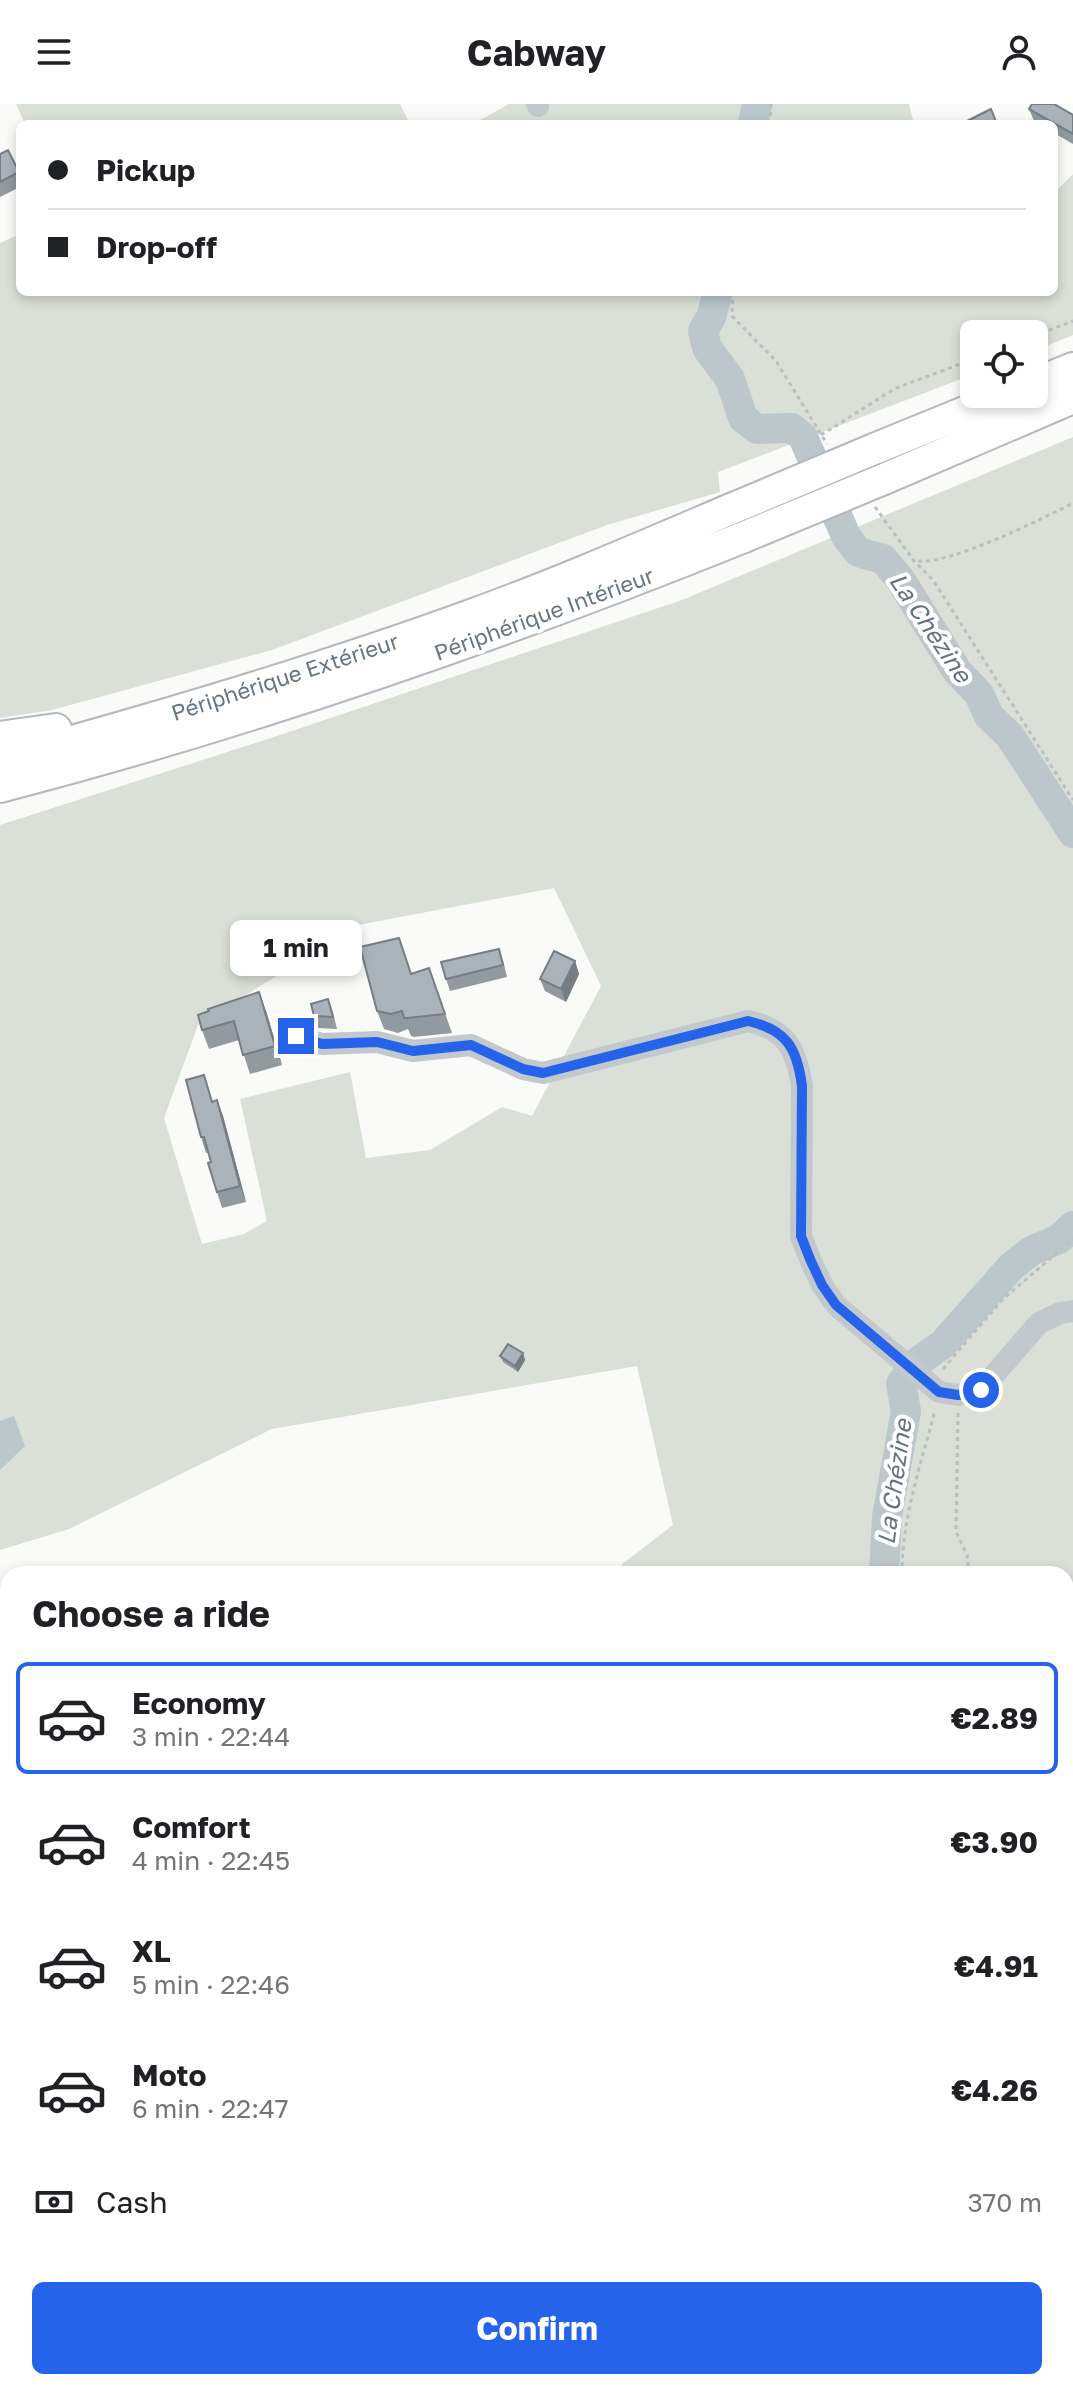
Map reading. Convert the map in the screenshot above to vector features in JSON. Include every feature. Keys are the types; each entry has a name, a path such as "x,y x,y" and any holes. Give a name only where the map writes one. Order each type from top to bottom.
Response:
{"highway":[{"path":"1048,378 1073,368"},
{"name":"Périphérique Intérieur","path":"0,787 301,700 530,620 876,489 1073,398"},
{"name":"Périphérique Extérieur","path":"0,761 246,691 412,636 590,569 975,408"},
{"path":"0,737 78,725 95,736"}],"street":[{"path":"296,1036 322,1044 377,1042 413,1051 471,1045 523,1069 543,1073 748,1021 771,1026 789,1043 799,1065 802,1086 801,1236 822,1285 836,1305 942,1391 981,1390 1039,1323 1060,1313 1073,1311"}],"path":[{"path":"733,296 732,316 776,361 834,453"},
{"path":"1048,331 1073,321"},
{"path":"821,435 896,388 960,364"},
{"path":"876,489 914,561 933,580 1073,800"},
{"path":"914,561 945,558 1040,520 1073,503"},
{"path":"902,1566 911,1501 942,1391 1002,1300 1073,1239"},
{"path":"942,1391 956,1532 967,1555 968,1566"}],"shaded area":[{"path":"16,104 400,104 408,120 23,120"},
{"path":"509,104 909,104 913,120 480,120"},
{"path":"1073,174 1073,335 1048,345 1048,320 960,320 960,379 718,472 720,492 607,525 272,650 52,710 0,718 0,243 16,236 16,296 1058,296 1058,189"},
{"path":"1073,437 1073,1566 622,1566 673,1525 637,1366 272,1429 69,1529 0,1550 0,825 682,600","holes":["554,888 601,986 532,1116 502,1107 430,1150 366,1158 350,1072 240,1099 267,1221 244,1234 202,1244 164,1118 198,1025 358,925"]},
{"path":"14,1416 25,1446 0,1470 0,1421"}],"building":[{"path":"1032,104 1054,104 1073,115 1073,134 1058,125 1058,120 1048,120 1029,109"},
{"path":"991,109 995,120 969,120"},
{"path":"8,150 16,166 16,174 0,182 0,154"},
{"path":"399,938 411,974 429,968 445,1014 404,1018 402,1011 391,1014 377,1011 360,947"},
{"path":"499,949 503,965 446,979 441,962"},
{"path":"554,951 575,961 561,989 540,979"},
{"path":"259,992 275,1046 243,1055 234,1021 202,1030 198,1015"},
{"path":"328,999 333,1017 314,1016 311,1004"},
{"path":"204,1075 212,1102 217,1100 240,1186 217,1192 186,1080"},
{"path":"508,1344 523,1353 515,1366 500,1356"}],"waterway":[{"name":"La Chézine","path":"754,120 757,104"},
{"name":"La Chézine","path":"717,296 703,331 707,348 730,379 743,418 757,429 792,428 803,437 846,536 858,552 883,559 900,579 957,671 979,694 989,716 1010,736 1073,833"},
{"name":"La Chézine","path":"884,1566 887,1517 906,1411 901,1384 916,1363 943,1344 1011,1267 1031,1251 1059,1239 1073,1226"}],"route":[{"path":"296,1036 322,1044 377,1042 413,1051 471,1045 523,1069 543,1073 748,1021 771,1026 789,1043 799,1065 802,1086 801,1236 822,1285 836,1305 939,1392 958,1395 981,1390"}]}
